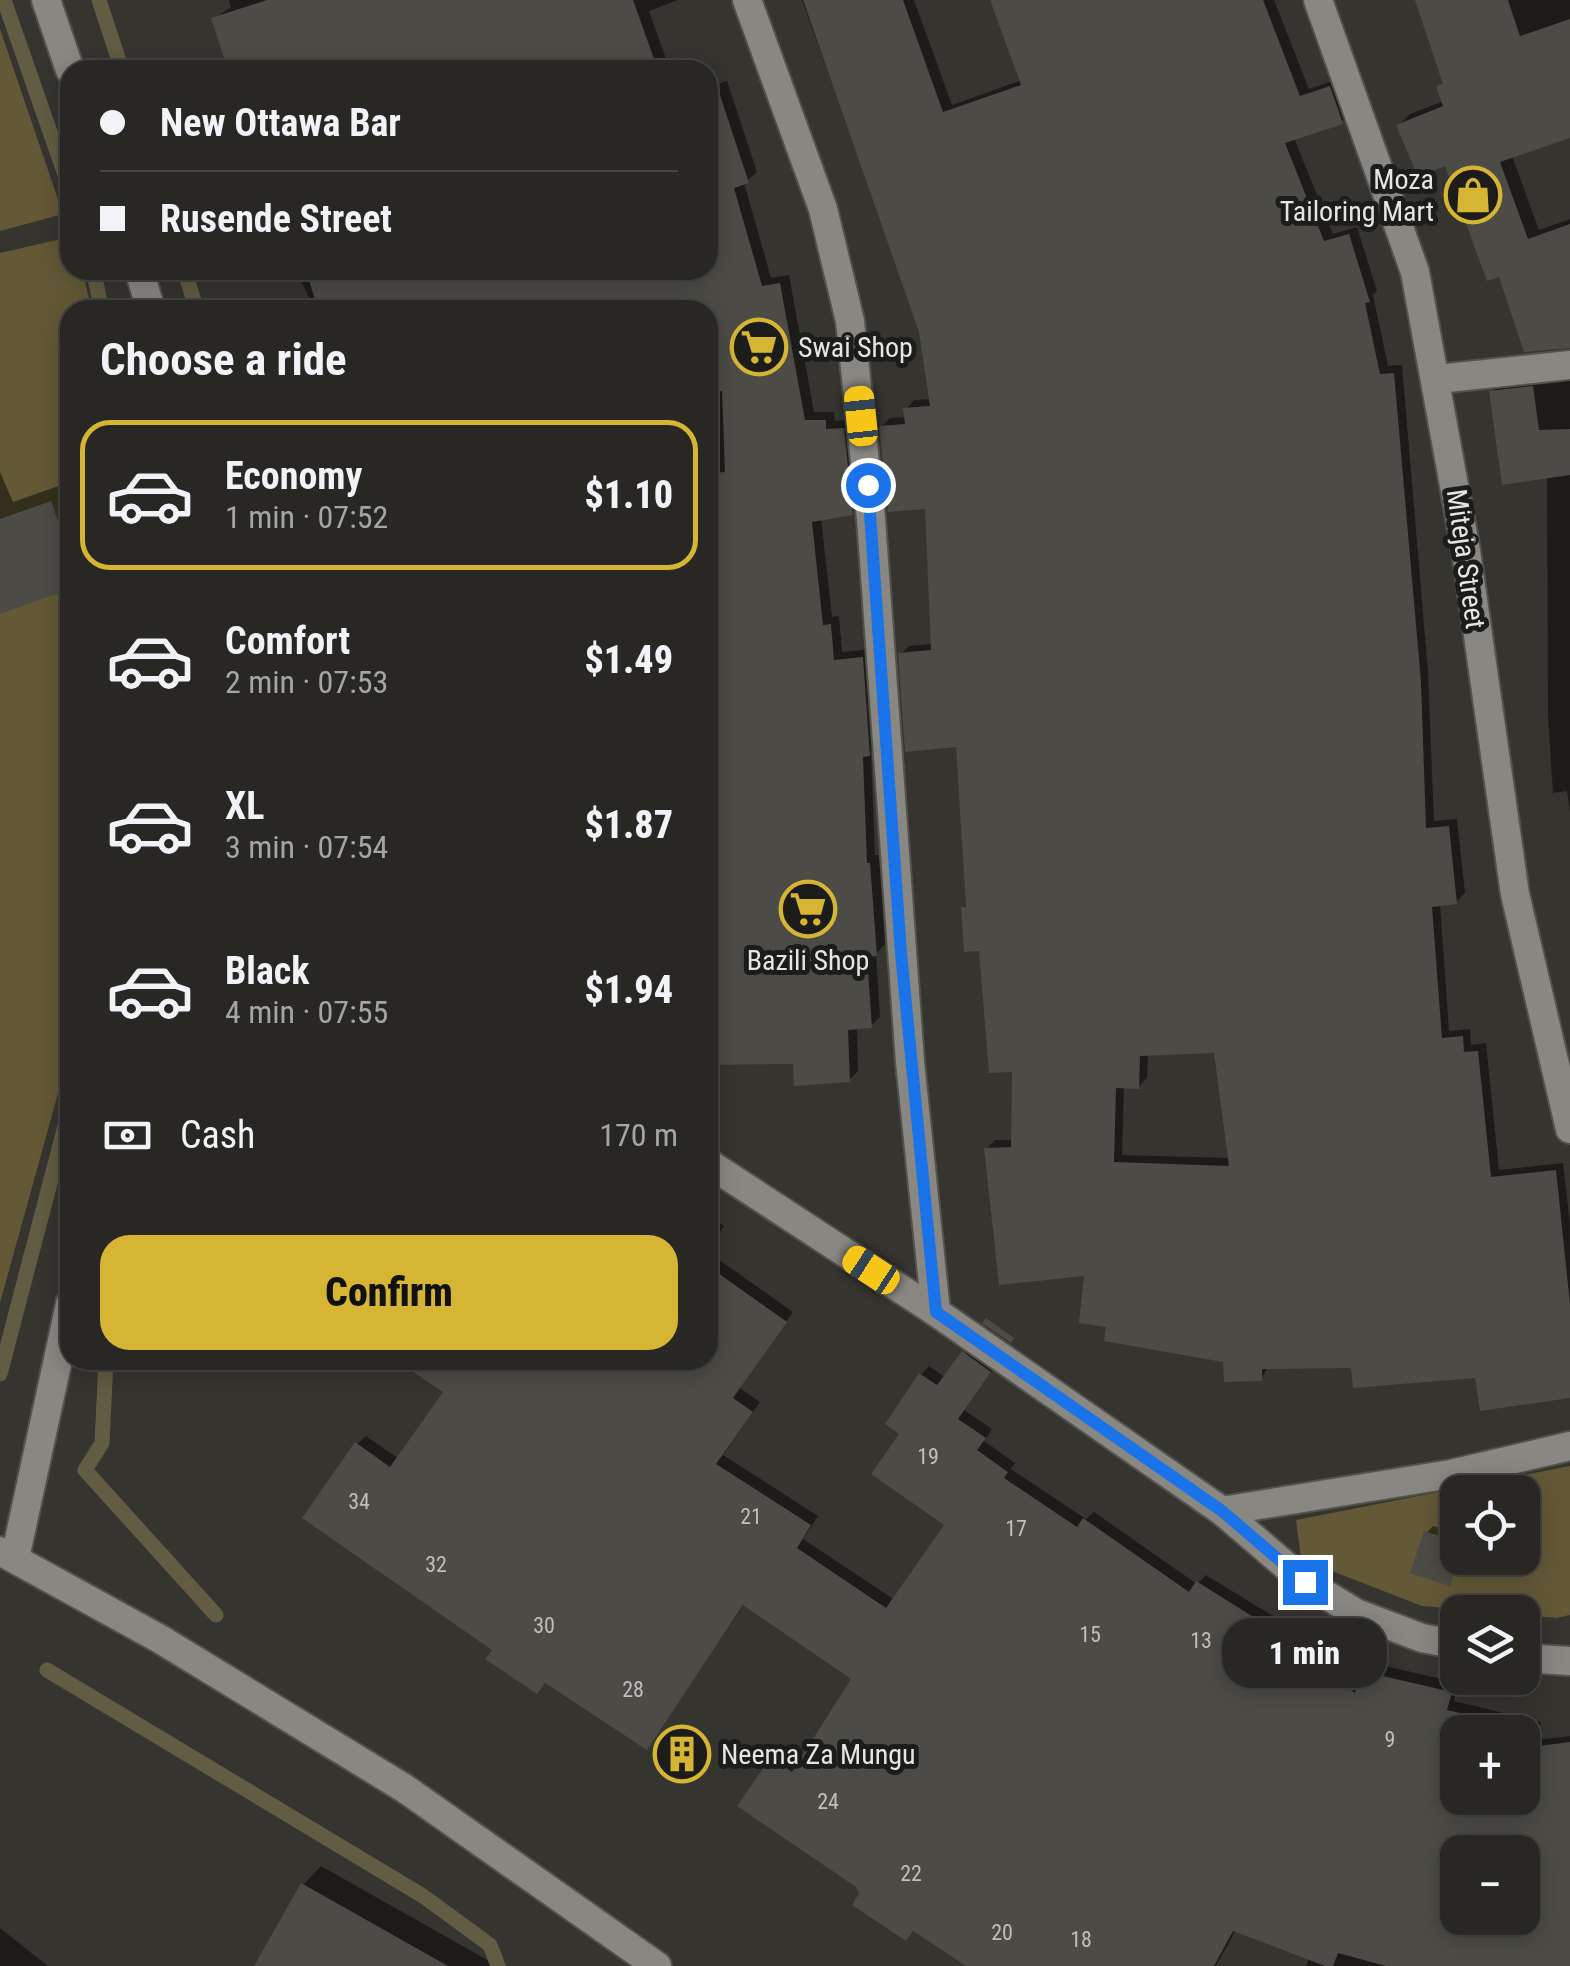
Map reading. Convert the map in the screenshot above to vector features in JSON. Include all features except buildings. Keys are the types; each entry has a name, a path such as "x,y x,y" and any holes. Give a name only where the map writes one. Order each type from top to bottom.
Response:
{"street":[{"path":"46,0 67,60"},
{"path":"748,0 823,209 850,322 872,520 908,1043 936,1312"},
{"name":"Miteja Street","path":"1318,0 1415,272 1438,379 1514,894 1570,1129"},
{"path":"1438,379 1570,365"},
{"path":"718,1170 936,1312 1222,1511 1305,1582 1356,1613 1440,1642"},
{"path":"60,1344 8,1555 160,1639 404,1788 657,1966"},
{"path":"1222,1511 1451,1474 1570,1446"},
{"path":"1540,1659 1570,1660"}],"shaded area":[{"path":"0,29 60,215 0,231"},
{"path":"60,239 60,280 84,280 90,300 60,300 60,1086 0,1303 0,253"},
{"path":"1570,1466 1570,1615 1540,1616 1540,1595 1440,1595 1440,1608 1422,1606 1301,1559 1296,1520 1440,1492 1440,1575 1540,1575 1540,1475 1524,1475"}],"waterway":[{"path":"4,0 60,160"},
{"path":"99,0 119,60"},
{"path":"95,280 100,300"},
{"path":"187,280 194,300"},
{"path":"0,1374 60,1145"},
{"path":"106,1370 102,1443 85,1470 216,1615"},
{"path":"47,1670 423,1896 490,1945 498,1966"}],"place":[{"name":"Moza Tailoring Mart","path":"1473,195"},
{"name":"Swai Shop","path":"759,347"},
{"name":"Bazili Shop","path":"808,909"},
{"name":"Neema Za Mungu","path":"682,1754"}],"route":[{"path":"868,485 901,953 936,1312 1222,1511 1305,1582"}]}
